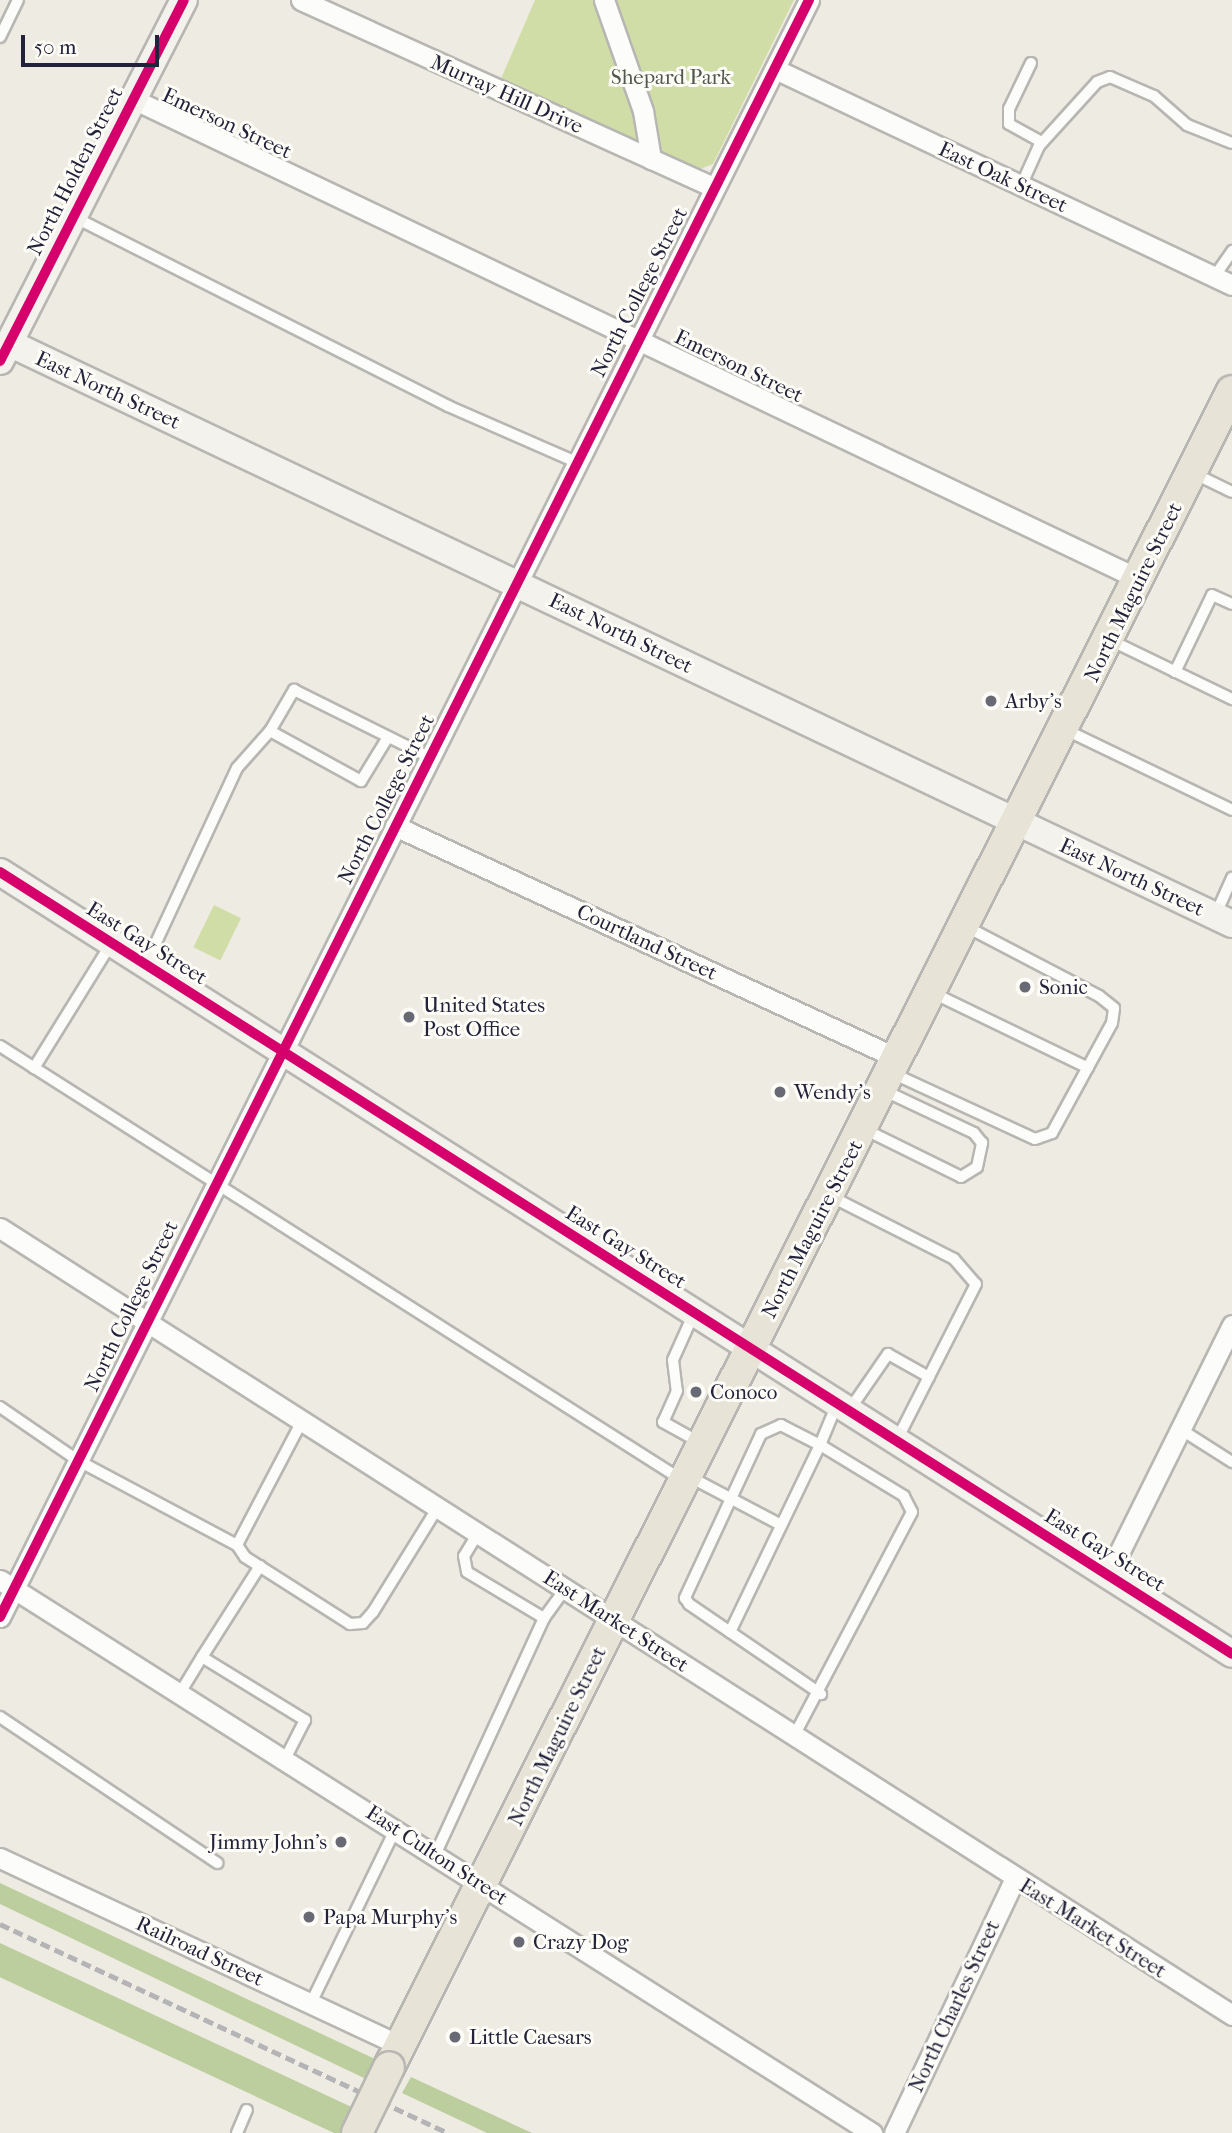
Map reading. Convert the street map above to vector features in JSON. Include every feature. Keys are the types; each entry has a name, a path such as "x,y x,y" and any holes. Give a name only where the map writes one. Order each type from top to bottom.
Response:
{"main road":[{"name":"North Holden Street","path":"3,348 184,0"},
{"name":"East North Street","path":"3,348 516,582 1223,920"},
{"name":"North Maguire Street","path":"357,2133 702,1443 1019,824 1232,391"},
{"name":"East Gay Street","path":"0,872 1232,1654"}],"street":[{"name":"Murray Hill Drive","path":"301,0 714,187"},
{"path":"604,0 643,111 651,159"},
{"name":"North College Street","path":"0,1617 7,1584 77,1460 212,1183 395,826 636,338 808,0"},
{"name":"East Oak Street","path":"775,69 1223,281"},
{"name":"Emerson Street","path":"133,99 1139,579"},
{"name":"Courtland Street","path":"395,826 891,1074"},
{"name":"East Market Street","path":"0,1228 1232,2015"},
{"path":"1108,1574 1232,1325"},
{"name":"East Culton Street","path":"7,1584 436,1853 482,1886 872,2133"},
{"name":"Railroad Street","path":"0,1858 311,2003 395,2056"},
{"name":"North Charles Street","path":"894,2133 1015,1878"}],"lane":[{"path":"0,37 18,0"},
{"path":"1031,63 1009,109 1009,124 1042,142"},
{"path":"1021,186 1042,142 1097,82 1110,78 1154,96 1187,125 1232,143"},
{"path":"73,217 449,406 576,462"},
{"path":"1223,281 1232,251"},
{"path":"1192,473 1232,492"},
{"path":"1175,672 1212,594 1232,604"},
{"path":"1109,640 1232,699"},
{"path":"146,965 237,768 270,732 294,690 429,757"},
{"path":"1066,730 1232,810"},
{"path":"270,732 361,781 388,737"},
{"path":"1223,920 1232,878"},
{"path":"891,1074 1035,1139 1052,1133 1088,1068 1114,1008 967,927"},
{"path":"34,1068 111,943"},
{"path":"933,993 1088,1068"},
{"path":"0,1046 212,1183 685,1478 781,1525"},
{"path":"863,1128 961,1177 977,1167 982,1143 974,1133 891,1074"},
{"path":"829,1196 970,1270 976,1284 897,1441"},
{"path":"694,1312 673,1360 677,1391 663,1422 702,1443"},
{"path":"730,1632 820,1444 843,1407 888,1354 929,1377"},
{"path":"0,1407 77,1460 237,1545 260,1566 350,1624 363,1623 438,1507"},
{"path":"237,1545 302,1421"},
{"path":"793,1737 821,1694 912,1512 904,1496 820,1444 771,1425 730,1498 685,1591 690,1604 821,1694"},
{"path":"1180,1429 1232,1462"},
{"path":"478,1533 464,1556 467,1572 544,1618"},
{"path":"180,1693 260,1566"},
{"path":"436,1853 544,1618 566,1588"},
{"path":"202,1657 305,1720 285,1759"},
{"path":"0,1717 217,1863"},
{"path":"311,2003 396,1828"},
{"path":"237,2133 247,2110"}],"green space":[{"name":"Shepard Park","path":"535,0 794,0 713,164 695,171 500,81"},
{"path":"214,905 241,918 220,960 193,947"},
{"path":"0,1883 375,2059 366,2079 0,1904"},
{"path":"0,1943 353,2107 341,2133 334,2133 0,1977"},
{"path":"411,2077 532,2133 487,2133 402,2093"}],"railway":[{"path":"0,1924 448,2133"}],"cycle path":[{"path":"0,361 184,0"},
{"path":"0,1617 809,0"},
{"path":"0,872 1232,1654"}],"place":[{"name":"Arby's","path":"991,701"},
{"name":"Sonic","path":"1025,987"},
{"name":"United States Post Office","path":"409,1017"},
{"name":"Wendy's","path":"780,1092"},
{"name":"Conoco","path":"696,1392"},
{"name":"Jimmy John's","path":"341,1842"},
{"name":"Papa Murphy's","path":"309,1917"},
{"name":"Crazy Dog","path":"519,1942"},
{"name":"Little Caesars","path":"455,2037"}]}
